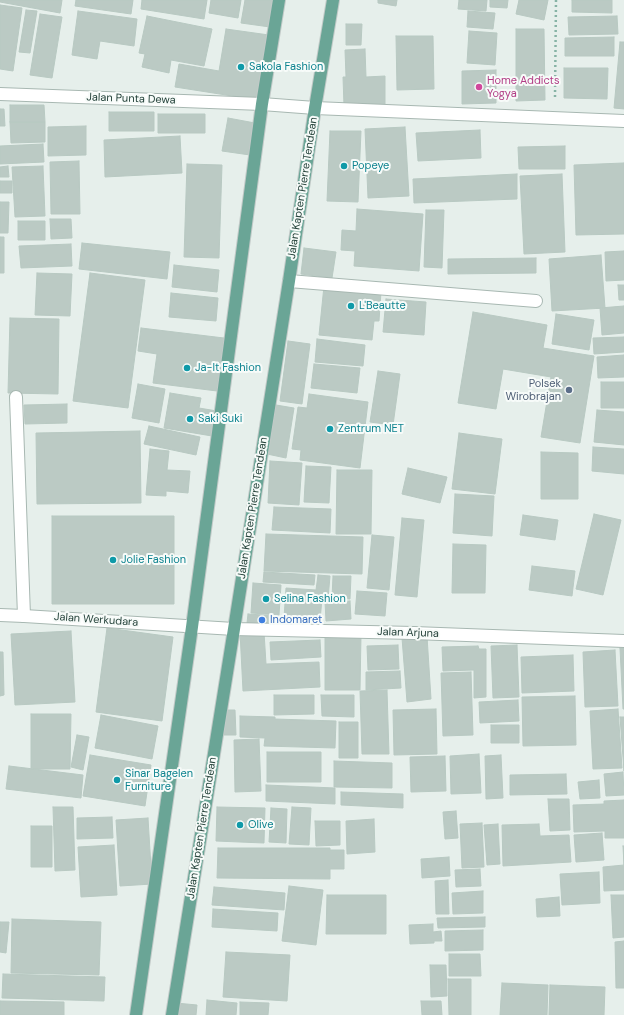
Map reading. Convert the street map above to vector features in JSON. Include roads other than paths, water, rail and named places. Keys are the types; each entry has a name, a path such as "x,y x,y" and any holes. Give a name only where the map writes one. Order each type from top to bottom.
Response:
{"main road":[{"path":"136,1015 192,627 262,104 279,0"},
{"name":"Jalan Kapten Pierre Tendean","path":"172,1015 333,0"}],"street":[{"name":"Jalan Punta Dewa","path":"0,94 624,120"},
{"path":"289,281 536,301"},
{"path":"16,397 24,616"},
{"name":"Jalan Werkudara","path":"0,615 192,627"},
{"name":"Jalan Arjuna","path":"192,627 624,641"}],"place":[{"name":"Sakola Fashion","path":"241,67"},
{"name":"Home Addicts Yogya","path":"479,87"},
{"name":"Popeye","path":"344,166"},
{"name":"L'Beautte","path":"351,306"},
{"name":"Ja-It Fashion","path":"187,368"},
{"name":"Polsek Wirobrajan","path":"569,390"},
{"name":"Saki Suki","path":"190,419"},
{"name":"Zentrum NET","path":"330,429"},
{"name":"Jolie Fashion","path":"113,560"},
{"name":"Selina Fashion","path":"266,599"},
{"name":"Indomaret","path":"262,620"},
{"name":"Sinar Bagelen Furniture","path":"117,780"},
{"name":"Olive","path":"240,825"}]}
